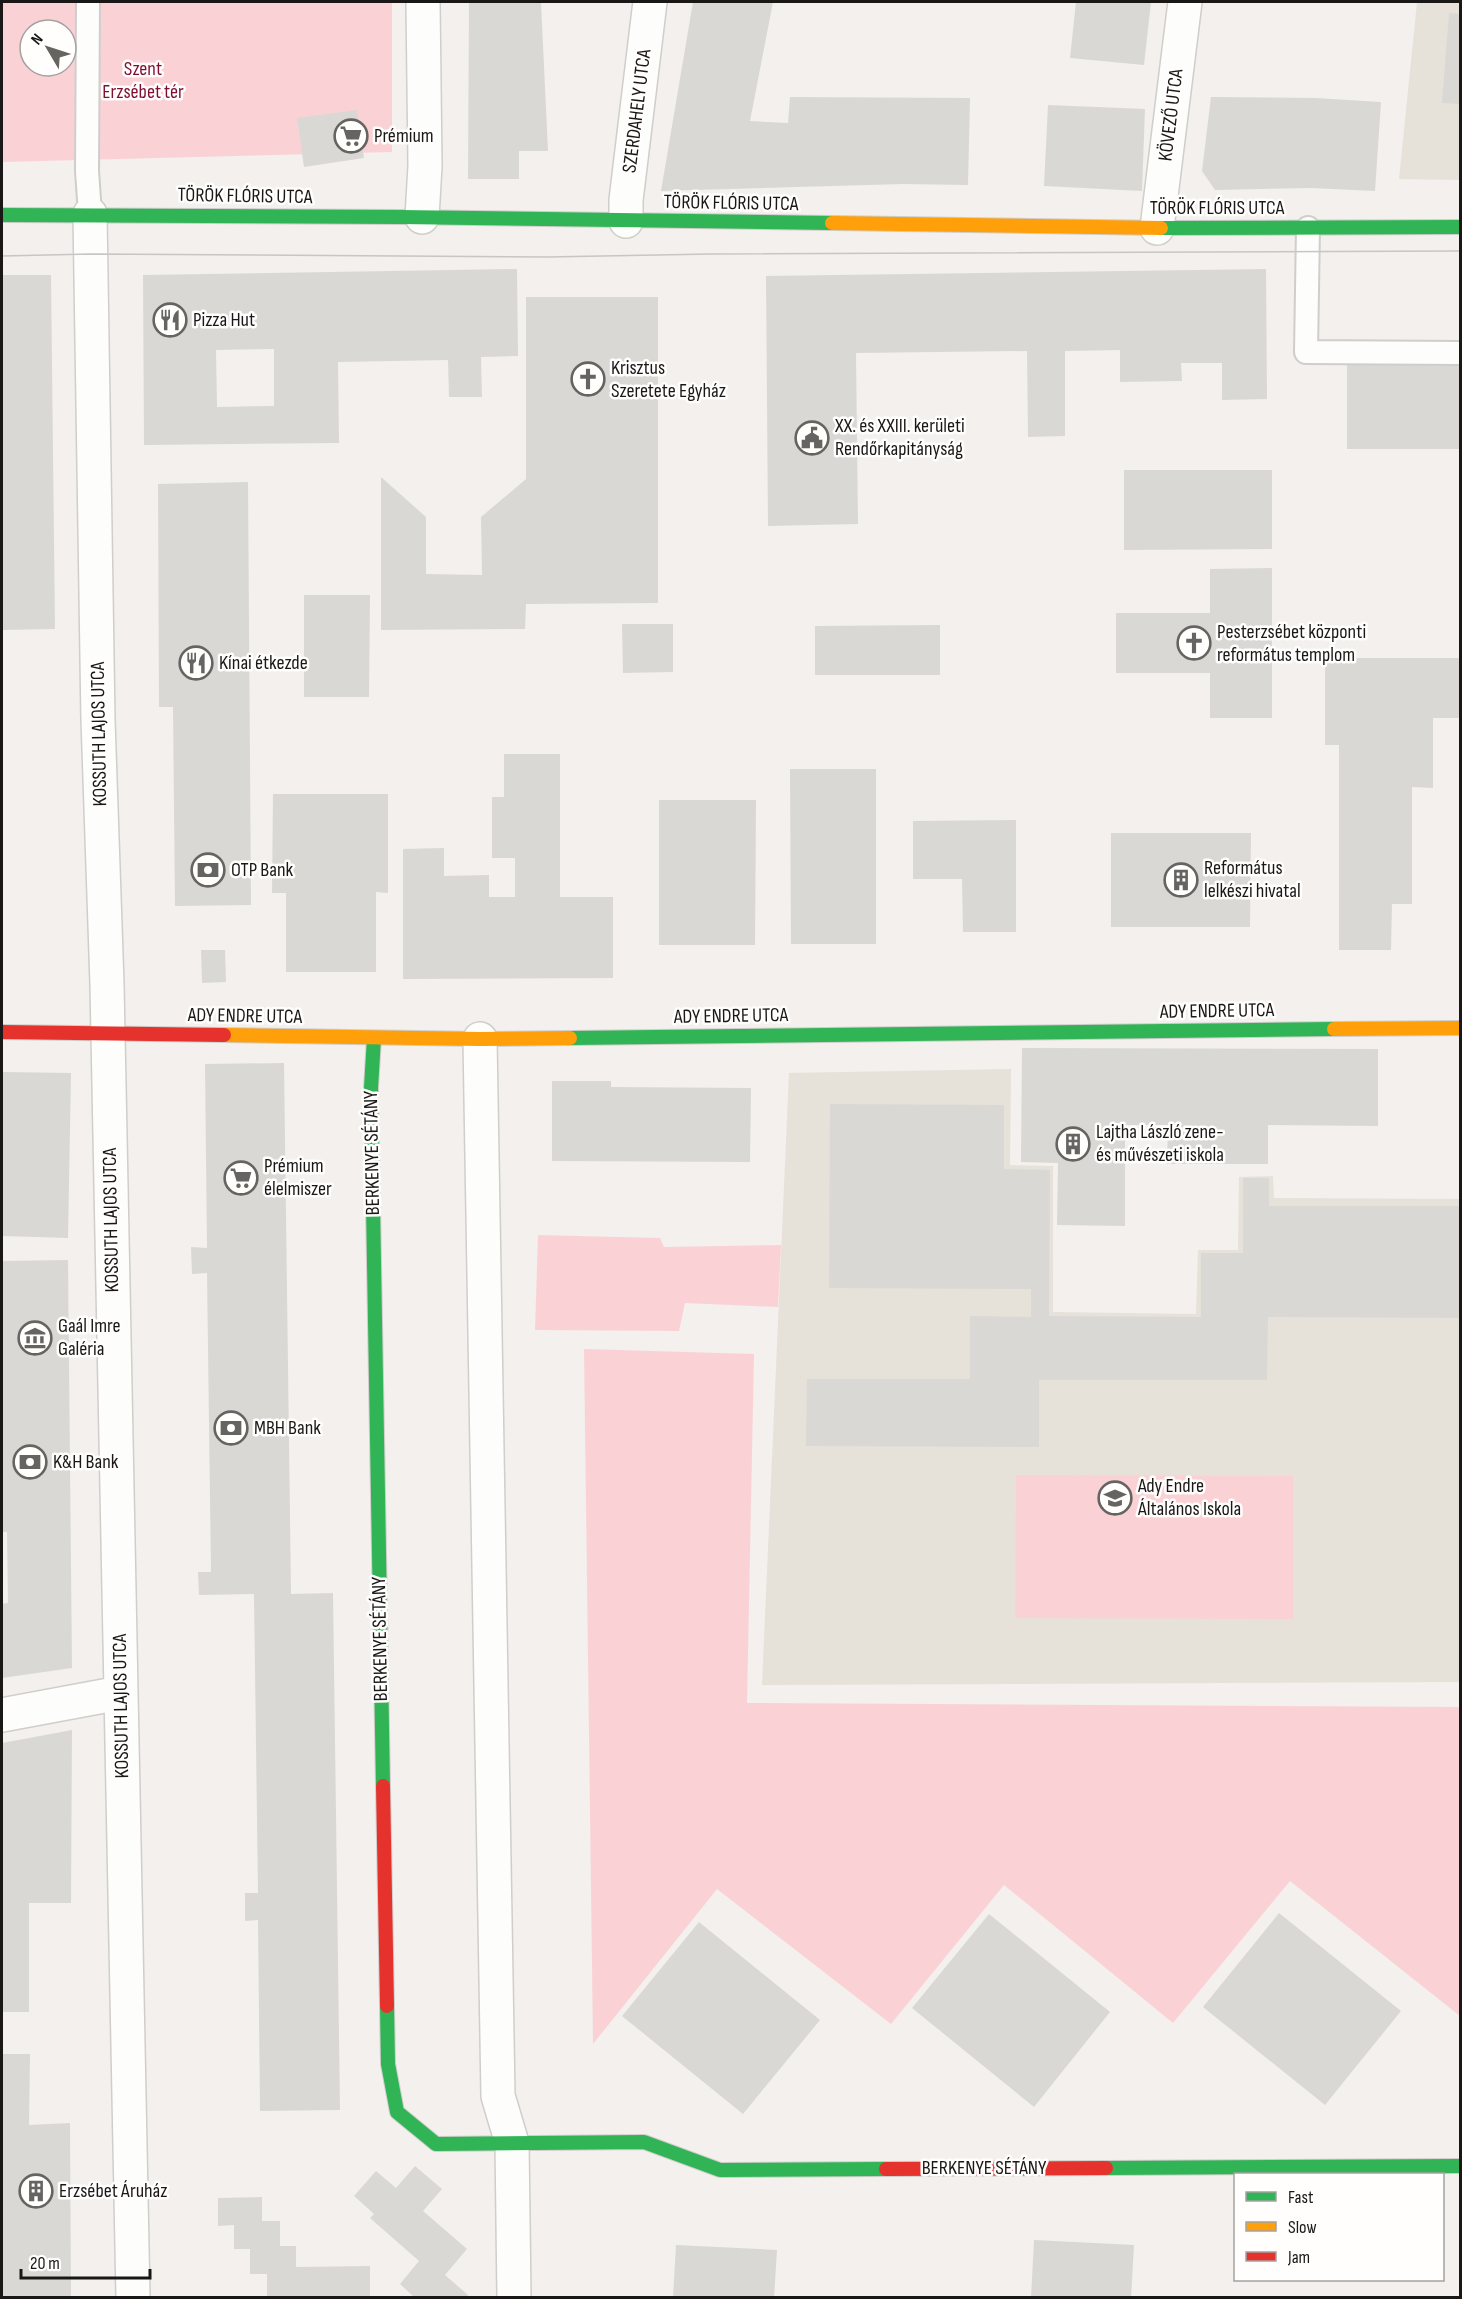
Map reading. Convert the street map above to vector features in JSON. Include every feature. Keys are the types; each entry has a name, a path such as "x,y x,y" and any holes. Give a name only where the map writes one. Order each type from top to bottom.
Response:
{"street":[{"path":"422,217 423,2"},
{"name":"SZERDAHELY UTCA","path":"626,221 626,200 650,2"},
{"name":"KÖVEZŐ UTCA","path":"1157,228 1185,2"},
{"name":"KOSSUTH LAJOS UTCA","path":"90,214 98,708 107,1034 132,2298"},
{"name":"TÖRÖK FLÓRIS UTCA","path":"2,215 422,217 1157,228 1461,227"},
{"name":"ADY ENDRE UTCA","path":"2,1032 480,1039 1461,1028"},
{"name":"BERKENYE SÉTÁNY","path":"374,1038 371,1100 388,2064 397,2112 436,2144 644,2142 720,2170 1461,2166"},
{"path":"480,1039 498,2096 512,2143 514,2298"},
{"path":"2,1715 120,1693"}],"lane":[{"path":"88,2 87,171 90,214"},
{"path":"1308,228 1306,352 1461,353"}],"shaded area":[{"path":"1417,2 1460,2 1460,180 1399,179"},
{"name":"Ady Endre Általános Iskola","path":"1011,1069 1010,1165 1053,1166 1053,1312 1196,1314 1198,1250 1238,1250 1239,1177 1273,1176 1274,1198 1460,1199 1460,1682 762,1685 789,1073"}],"green space":[{"name":"Szent Erzsébet tér","path":"2,2 392,2 392,152 2,162"},
{"path":"538,1235 660,1238 664,1247 781,1245 778,1307 685,1303 679,1331 535,1330"},
{"path":"584,1349 754,1354 747,1703 1460,1707 1460,2016 1290,1881 1173,2023 1004,1885 891,2024 717,1889 593,2044"},
{"path":"1016,1475 1293,1476 1293,1619 1015,1618"}],"building":[{"path":"469,2 541,2 548,151 519,151 519,179 468,179"},
{"path":"693,2 773,2 750,121 788,123 790,97 970,98 968,185 903,184 661,191"},
{"path":"1076,2 1151,2 1144,65 1070,58"},
{"path":"1449,13 1460,14 1460,104 1442,103"},
{"path":"1211,97 1316,98 1381,102 1375,191 1311,188 1215,190 1202,171"},
{"path":"1048,105 1145,109 1142,191 1044,186"},
{"path":"357,110 364,158 304,167 297,118"},
{"path":"517,269 518,356 481,357 482,397 449,397 448,360 338,362 339,443 144,445 143,275","holes":["274,349 274,406 217,407 216,350"]},
{"path":"1266,269 1267,399 1222,400 1222,363 1181,363 1182,381 1120,382 1120,350 1065,351 1065,436 1028,437 1027,351 856,353 858,524 768,526 766,276"},
{"path":"2,275 51,275 55,629 2,630"},
{"path":"526,297 658,297 658,603 526,604 525,629 381,630 381,477 426,517 426,574 482,575 481,517 526,479"},
{"path":"1347,364 1460,364 1460,449 1347,449"},
{"path":"1124,470 1272,470 1272,549 1124,550"},
{"path":"248,482 251,905 175,906 173,707 159,707 158,484"},
{"name":"Pesterzsébet központi református templom","path":"1272,568 1272,718 1210,718 1210,673 1116,673 1116,613 1210,613 1210,569"},
{"path":"304,595 370,595 369,697 304,697"},
{"path":"622,624 673,624 673,672 623,673"},
{"path":"940,625 940,675 815,675 815,626"},
{"path":"1325,658 1460,658 1460,718 1433,718 1433,788 1412,787 1412,904 1392,904 1391,950 1339,950 1339,745 1325,745"},
{"path":"504,754 560,754 560,897 613,897 613,978 403,979 403,849 444,848 444,876 489,875 489,897 515,897 515,858 492,858 492,797 504,797"},
{"path":"790,769 876,769 876,944 791,944"},
{"path":"273,794 388,794 388,893 376,892 376,972 286,972 286,893 272,893"},
{"path":"659,800 756,800 755,945 659,945"},
{"path":"1016,820 1016,932 963,932 962,879 913,879 913,821"},
{"name":"Református lelkészi hivatal","path":"1111,833 1251,833 1250,927 1111,927"},
{"path":"201,950 225,950 226,982 202,983"},
{"name":"Lajtha László zene- és művészeti iskola","path":"1022,1048 1378,1049 1378,1126 1268,1125 1268,1164 1167,1164 1168,1125 1125,1125 1125,1226 1057,1225 1058,1163 1021,1162"},
{"path":"284,1063 291,1594 333,1593 340,2110 260,2111 258,1920 245,1921 245,1893 258,1893 254,1594 199,1595 198,1572 211,1572 207,1273 192,1274 191,1247 207,1248 205,1064"},
{"path":"2,1072 71,1073 68,1238 2,1236"},
{"path":"552,1081 611,1081 611,1087 751,1088 750,1162 552,1161"},
{"path":"830,1104 1004,1105 1004,1169 1050,1170 1049,1316 1201,1317 1201,1253 1243,1253 1243,1178 1269,1178 1269,1206 1460,1206 1460,1318 1268,1317 1267,1380 1039,1380 1039,1447 806,1446 807,1379 970,1379 970,1316 1031,1317 1031,1289 829,1288"},
{"path":"68,1260 72,1668 2,1678 2,1604 8,1603 7,1532 2,1532 2,1261"},
{"path":"72,1730 71,1903 29,1903 29,2012 2,2012 2,1743"},
{"path":"1279,1913 1401,2011 1325,2105 1203,2007"},
{"path":"989,1914 1110,2012 1034,2107 912,2008"},
{"path":"699,1922 820,2020 743,2114 622,2016"},
{"name":"Erzsébet Áruház","path":"2,2054 30,2054 29,2125 70,2123 71,2298 2,2298"},
{"path":"415,2166 442,2189 423,2211 467,2249 445,2275 468,2295 466,2298 415,2298 400,2284 419,2261 370,2218 374,2214 354,2196 376,2171 396,2188"},
{"path":"262,2197 262,2221 280,2221 280,2246 296,2246 296,2267 370,2266 370,2298 267,2298 267,2274 250,2274 250,2249 234,2249 234,2225 218,2226 218,2198"},
{"path":"1034,2240 1134,2245 1131,2298 1031,2298"},
{"path":"676,2245 777,2250 774,2298 673,2298"}],"tram line":[{"path":"2,256 91,254 547,257 712,254 1460,251"}],"traffic: fast":[{"path":"2,215 400,217 832,223"},
{"path":"1161,228 1460,227"},
{"path":"570,1038 1334,1029"},
{"path":"374,1038 371,1088 383,1786"},
{"path":"387,2006 388,2064 397,2112 436,2144 644,2142 720,2170 886,2169"},
{"path":"1106,2168 1460,2166"}],"traffic: slow":[{"path":"832,223 1161,228"},
{"path":"1334,1029 1460,1028"},
{"path":"224,1035 570,1038"}],"traffic: jam":[{"path":"2,1032 224,1035"},
{"path":"383,1786 387,2006"},
{"path":"886,2169 1106,2168"}],"place":[{"name":"Prémium","path":"351,136"},
{"name":"Pizza Hut","path":"170,320"},
{"name":"Krisztus Szeretete Egyház","path":"588,379"},
{"name":"XX. és XXIII. kerületi Rendőrkapitányság","path":"812,438"},
{"name":"Pesterzsébet központi református templom","path":"1194,643"},
{"name":"Kínai étkezde","path":"196,663"},
{"name":"OTP Bank","path":"208,870"},
{"name":"Református lelkészi hivatal","path":"1181,880"},
{"name":"Lajtha László zene- és művészeti iskola","path":"1073,1144"},
{"name":"Prémium élelmiszer","path":"241,1178"},
{"name":"Gaál Imre Galéria","path":"35,1338"},
{"name":"MBH Bank","path":"231,1428"},
{"name":"K&H Bank","path":"30,1462"},
{"name":"Ady Endre Általános Iskola","path":"1115,1498"},
{"name":"Erzsébet Áruház","path":"36,2191"}]}
